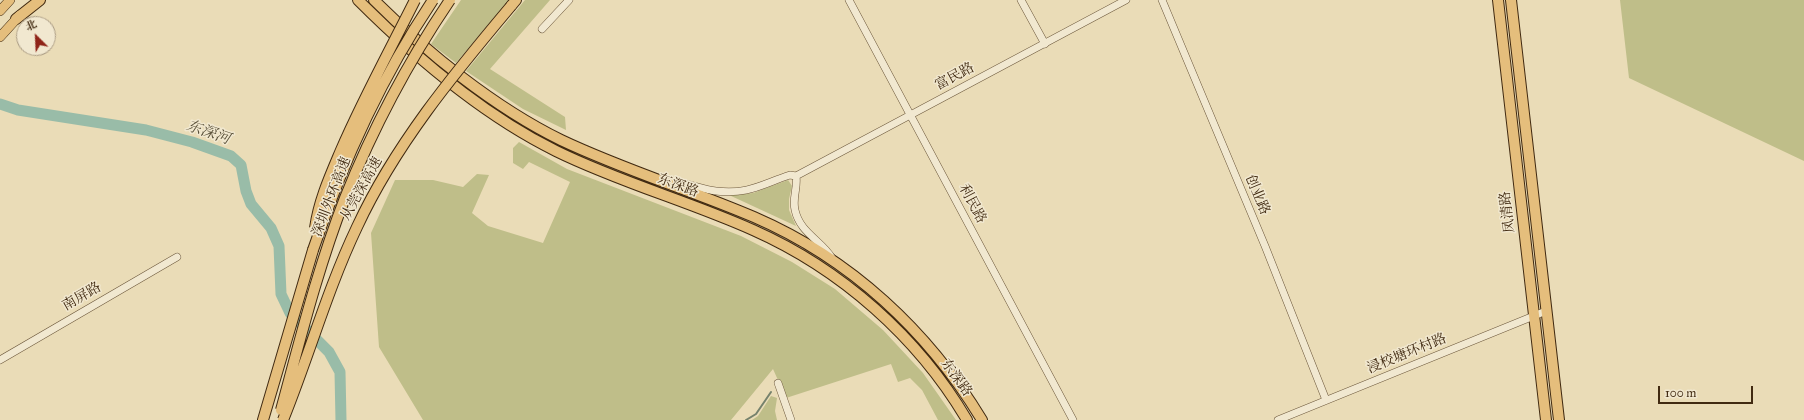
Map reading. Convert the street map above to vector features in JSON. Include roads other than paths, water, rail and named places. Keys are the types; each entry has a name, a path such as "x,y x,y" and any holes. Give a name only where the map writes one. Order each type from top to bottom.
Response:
{"highway":[{"path":"20,16 40,0"},
{"path":"352,0 370,12"},
{"name":"东深路","path":"358,0 437,72 507,125 571,158 614,177 752,229 797,252 826,271 879,312 914,347 944,385 968,420"},
{"name":"东深路","path":"374,0 432,52 499,104 561,140 627,169 757,218 804,242 833,260 875,292 919,334 955,377 982,420"},
{"name":"从莞深高速","path":"313,250 318,209 332,170 372,84 415,0"},
{"name":"深圳外环高速","path":"263,420 313,250 342,167 390,69 433,0"},
{"name":"深圳外环高速","path":"278,420 324,261 352,181 393,93 422,43 450,0"},
{"name":"凤清路","path":"1498,0 1546,420"},
{"name":"凤清路","path":"1511,0 1559,420"},
{"name":"从莞深高速","path":"283,420 346,252 370,201 400,150 428,110 513,3"}],"main road":[{"path":"19,16 32,0"},
{"path":"0,37 16,19"}],"street":[{"path":"542,29 569,0"},
{"name":"利民路","path":"849,0 1073,420"},
{"path":"1021,0 1044,44"},
{"name":"富民路","path":"662,182 676,182 715,191 741,191 758,188 790,175 796,176 1126,0"},
{"name":"创业路","path":"1162,0 1265,246 1326,400"},
{"path":"796,176 797,182 794,205 797,217 807,233 827,250 833,260"},
{"name":"南屏路","path":"0,360 177,257"},
{"name":"浸校塘环村路","path":"1278,420 1546,311"},
{"path":"778,383 791,420"}],"waterway":[{"name":"东深河","path":"0,104 18,110 146,130 192,142 231,156 241,165 246,191 251,204 271,228 279,246 281,294 290,313 329,352 340,372 341,420"},
{"path":"746,420 756,414 771,392"}]}
